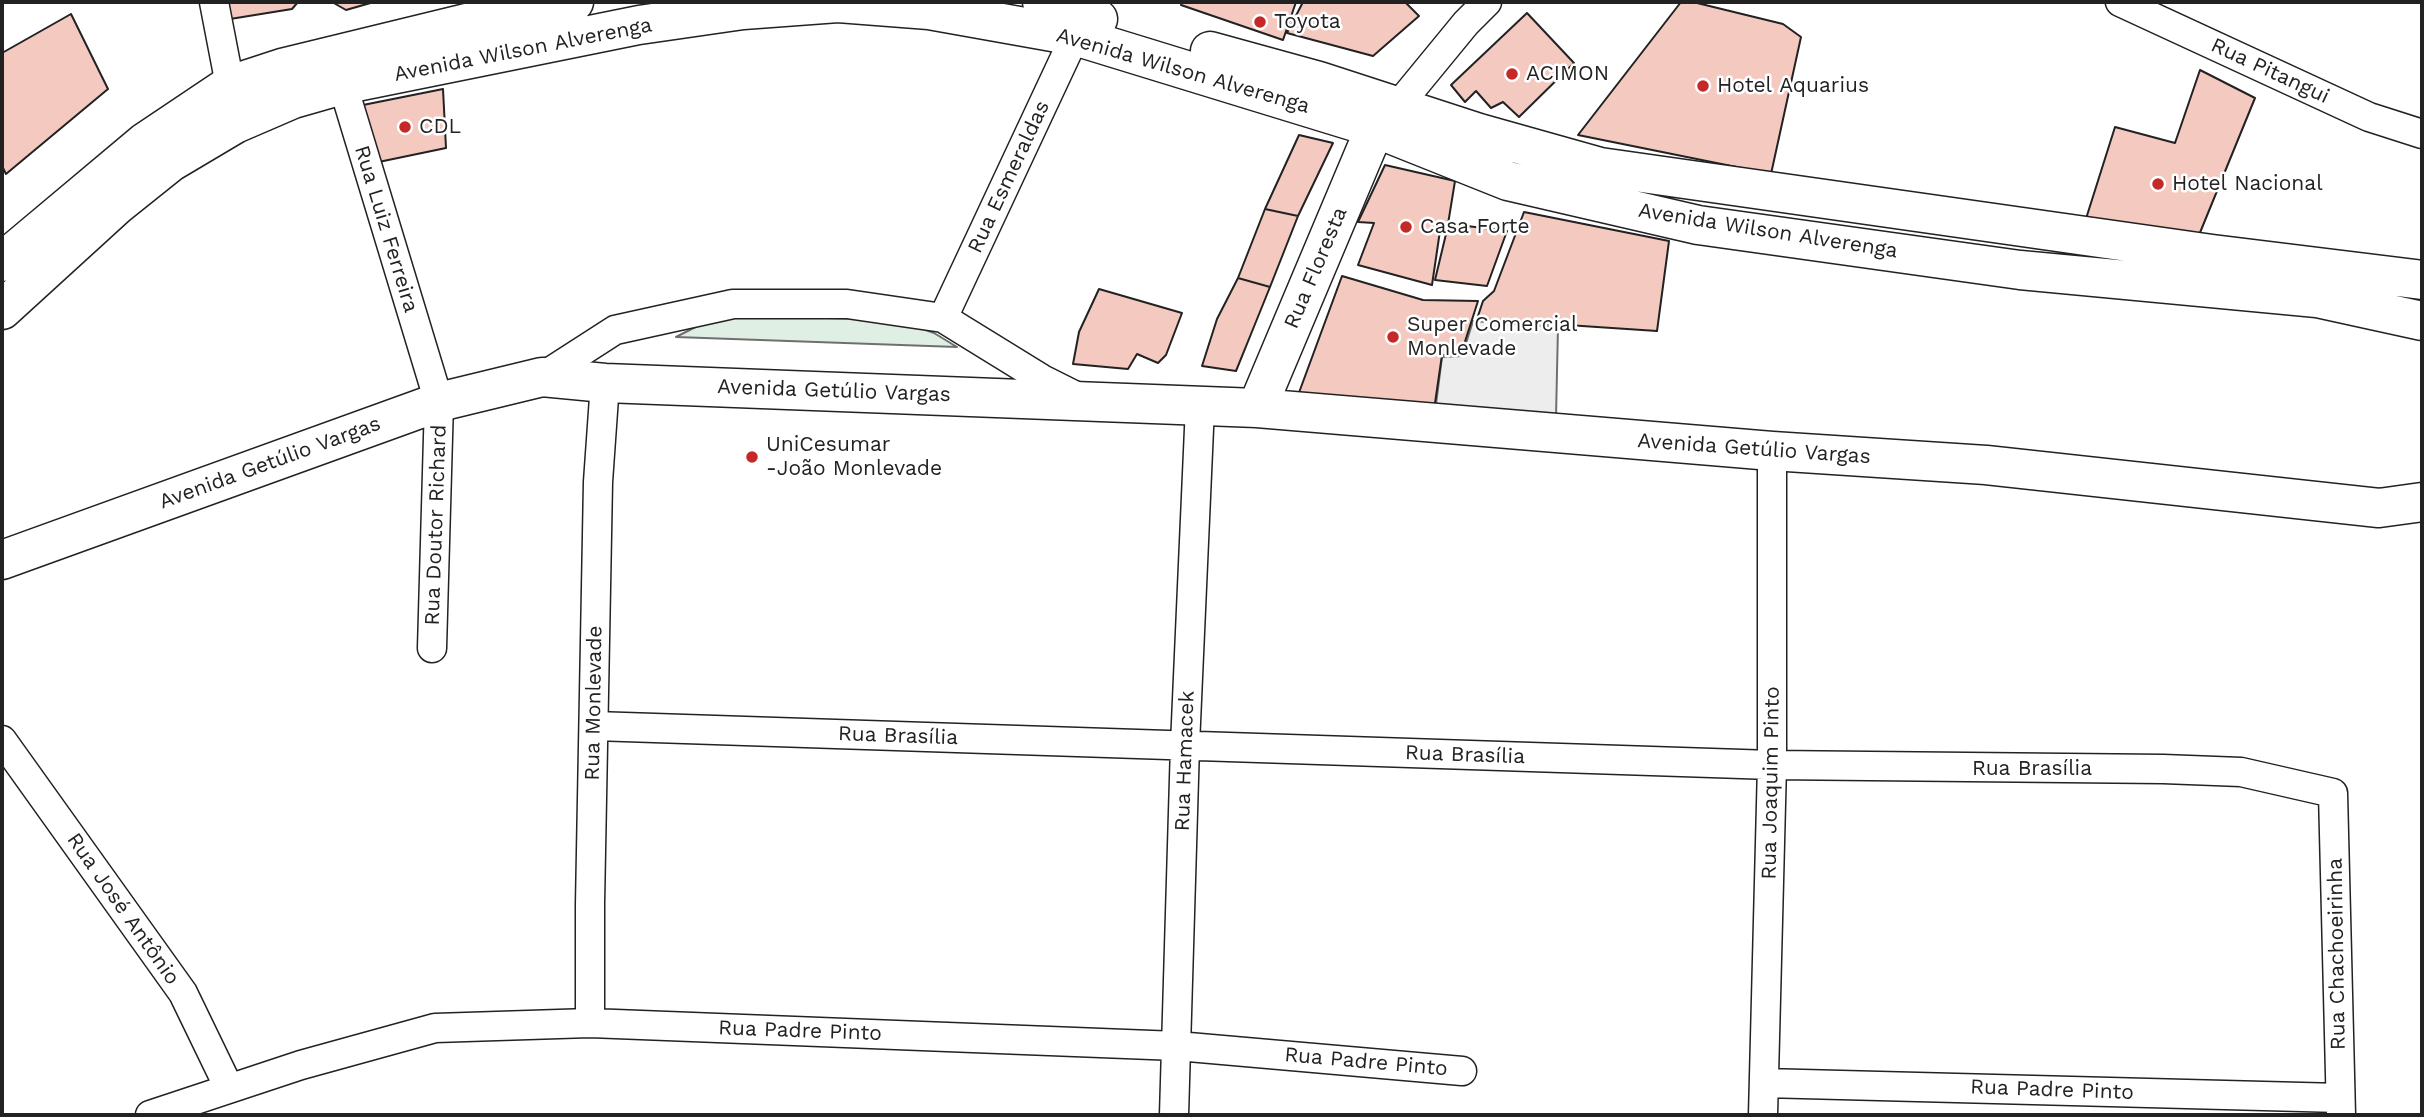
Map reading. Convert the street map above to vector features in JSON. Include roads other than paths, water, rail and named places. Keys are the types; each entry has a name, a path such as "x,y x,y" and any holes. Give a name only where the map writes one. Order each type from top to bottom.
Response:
{"main road":[{"name":"Avenida Wilson Alverenga","path":"2,310 116,206 171,162 235,124 293,99 338,71 475,21 574,2"},
{"name":"Avenida Wilson Alverenga","path":"1042,2 1319,81 1355,121 1386,118 1508,181 1698,225 2020,270 2317,298 2422,321"},
{"name":"Avenida Wilson Alverenga","path":"2,262 145,142 230,85 282,68 338,71 743,10 838,3 929,10 1075,36 1386,118 1600,167 2422,281"},
{"name":"Rua Floresta","path":"1257,408 1386,118"},
{"name":"Avenida Getúlio Vargas","path":"2,560 439,402 542,377 605,383 1257,408 1772,451 1986,465 2379,508 2422,502"}],"street":[{"path":"214,2 230,85"},
{"name":"Rua Floresta","path":"1386,118 1466,23 1488,2"},
{"name":"Rua Pitangui","path":"2120,2 2369,117 2422,134"},
{"name":"Rua Esmeraldas","path":"943,318 1075,36"},
{"name":"Rua Luiz Ferreira","path":"338,71 439,402"},
{"name":"Avenida Getúlio Vargas","path":"542,377 615,330 733,304 847,304 943,318 1042,379 1085,400"},
{"name":"Rua Monlevade","path":"590,1023 598,482 605,383"},
{"name":"Rua Doutor Richard","path":"432,648 439,402"},
{"name":"Rua Hamacek","path":"1174,1115 1185,745 1200,406"},
{"name":"Rua Joaquim Pinto","path":"1763,1115 1772,765 1772,451"},
{"name":"Rua Brasília","path":"594,726 1772,765 2176,769 2241,772 2333,793"},
{"name":"Rua José Antônio","path":"2,740 183,993 229,1088"},
{"name":"Rua Chachoeirinha","path":"2333,793 2341,1107"},
{"name":"Rua Padre Pinto","path":"150,1115 229,1088 435,1028 590,1023 1177,1046 1462,1071"},
{"name":"Rua Padre Pinto","path":"1764,1083 2341,1107"}],"place":[{"name":"Toyota","path":"1260,22"},
{"name":"ACIMON","path":"1512,74"},
{"name":"Hotel Aquarius","path":"1703,86"},
{"name":"CDL","path":"405,127"},
{"name":"Hotel Nacional","path":"2158,184"},
{"name":"Casa Forte","path":"1406,227"},
{"name":"Super Comercial Monlevade","path":"1393,337"},
{"name":"UniCesumar -João Monlevade","path":"752,457"}]}
